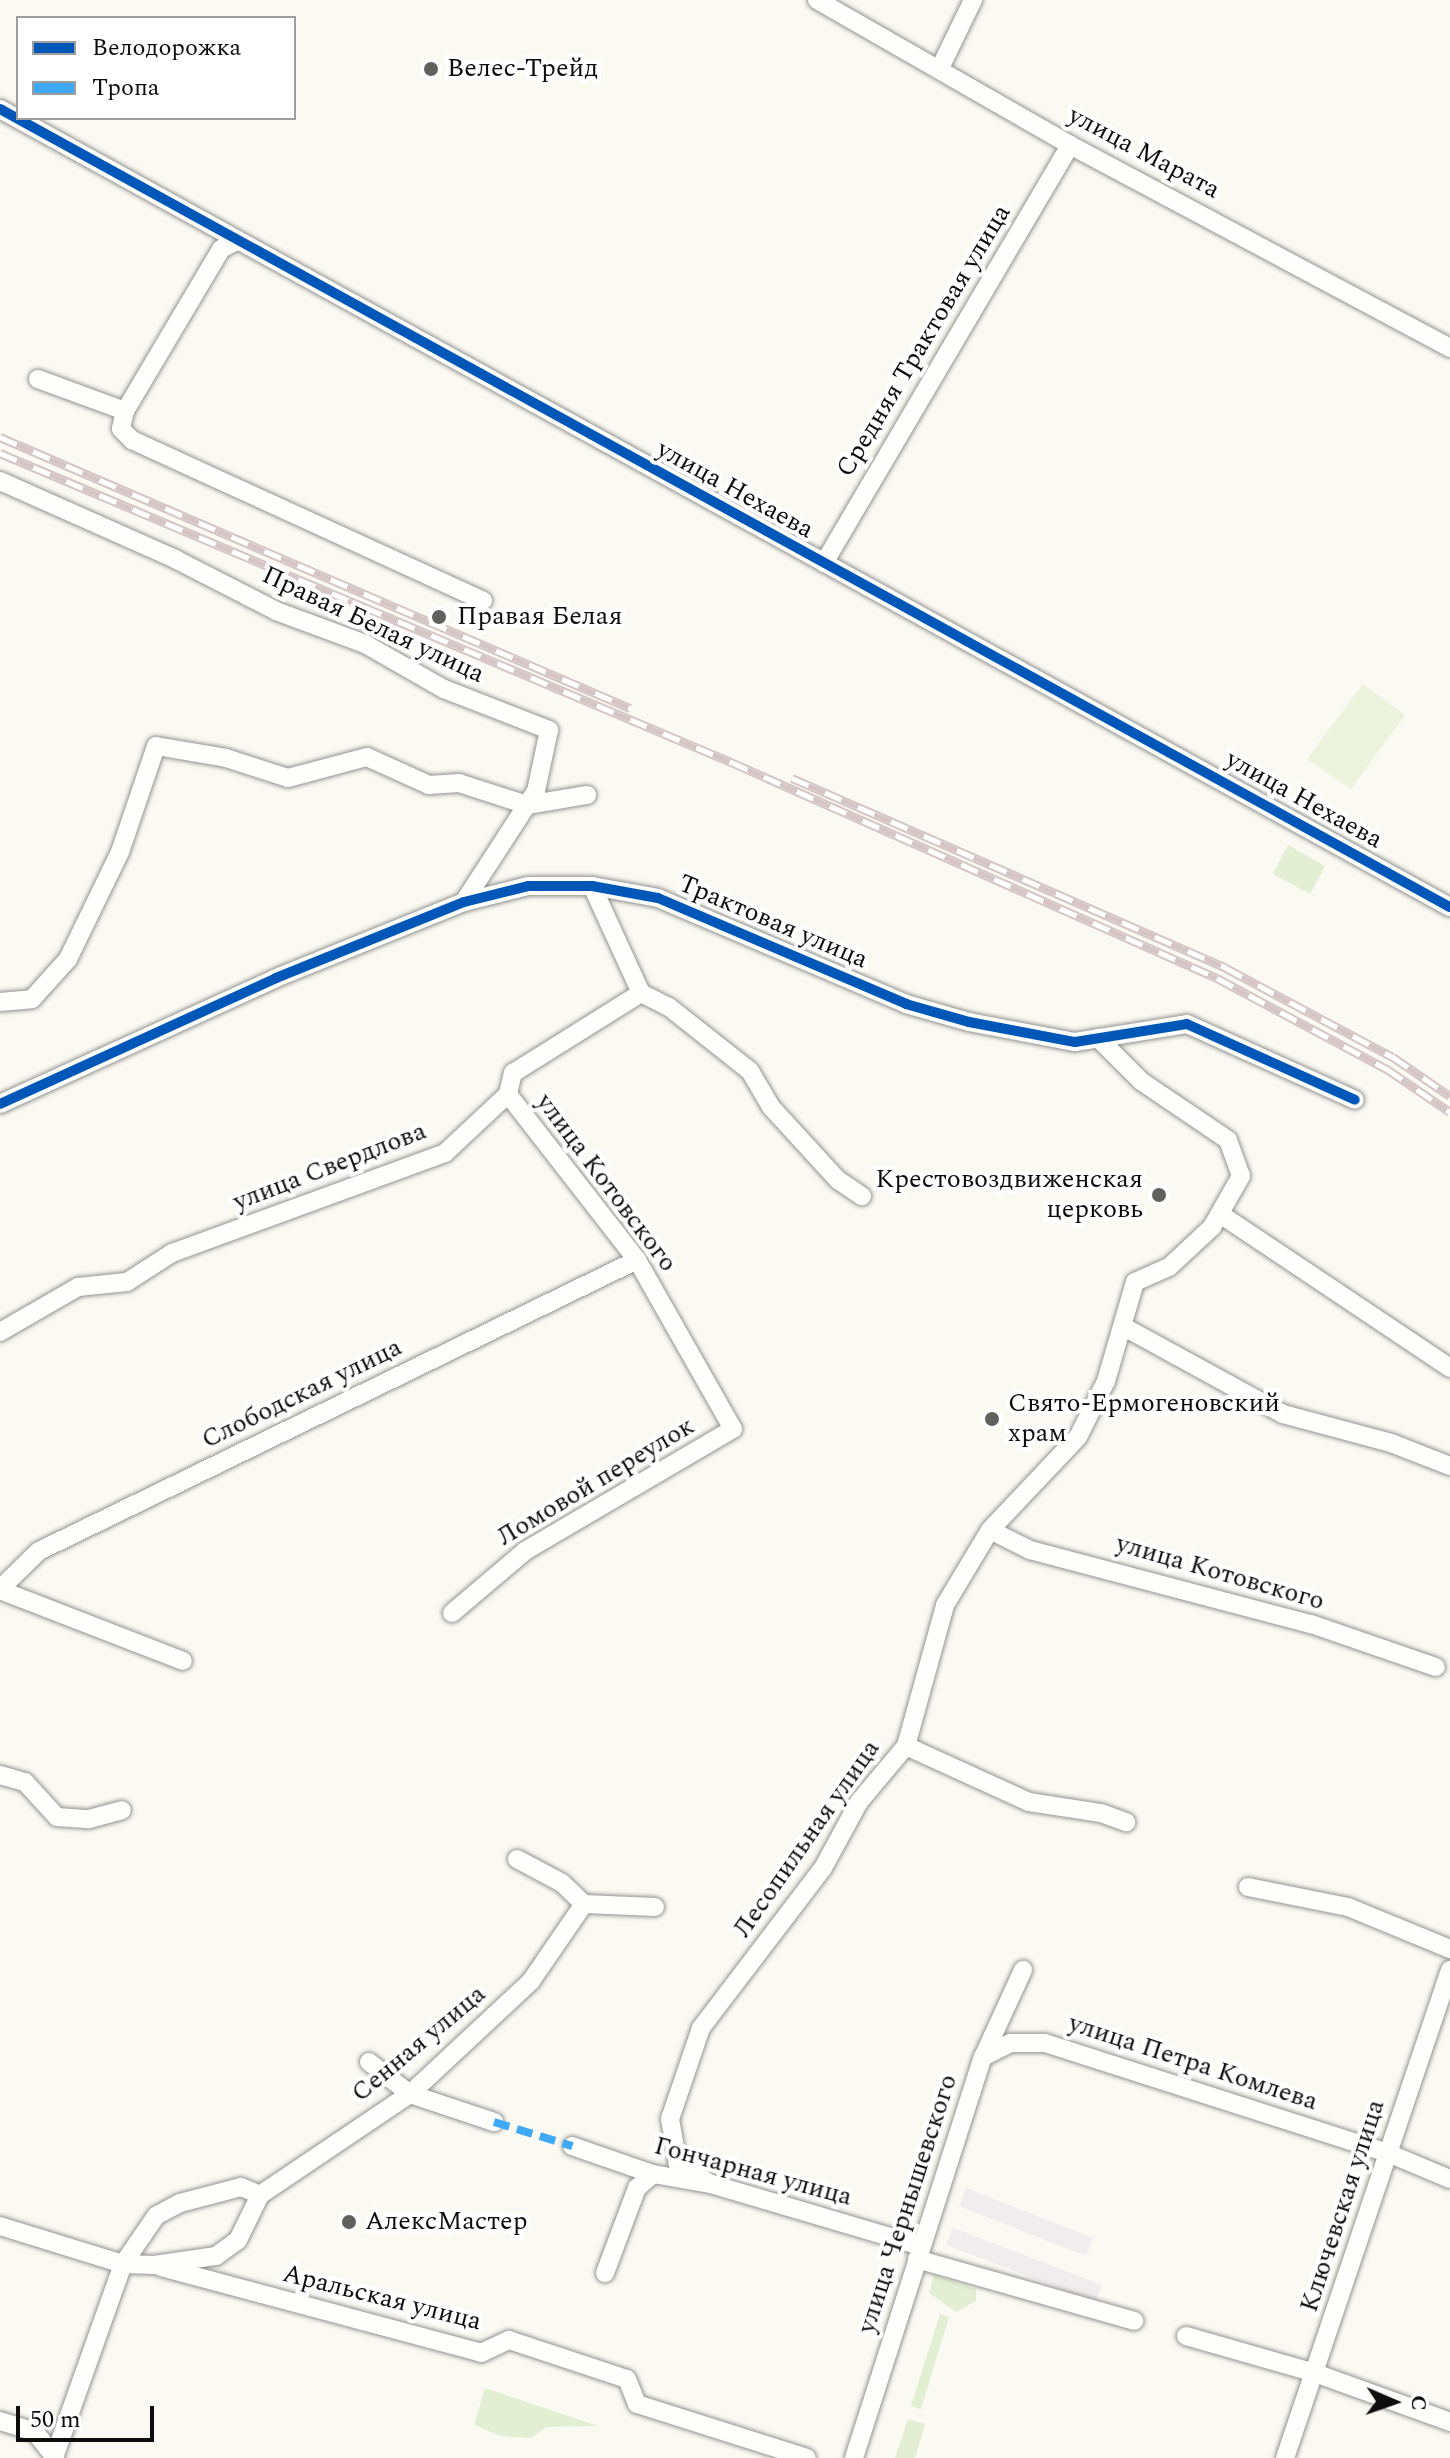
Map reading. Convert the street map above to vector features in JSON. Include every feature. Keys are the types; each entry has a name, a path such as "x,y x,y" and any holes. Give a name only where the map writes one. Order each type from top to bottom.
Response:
{"street":[{"name":"улица Марата","path":"817,0 1070,145 1450,348"},
{"path":"940,68 973,0"},
{"name":"улица Нехаева","path":"19,120 235,242 1450,907"},
{"name":"Средняя Трактовая улица","path":"824,563 1070,145"},
{"path":"235,242 221,249 125,411 121,429 132,440 483,601"},
{"path":"38,379 125,411"},
{"name":"Правая Белая улица","path":"0,481 175,559 276,611 365,644 444,689 549,730 536,791 464,902"},
{"path":"0,1002 32,999 68,959 120,852 156,746 226,758 288,778 367,757 429,785 459,783 527,805 587,795"},
{"name":"Трактовая улица","path":"0,1104 276,978 464,902 528,886 592,886 658,898 906,1004 969,1022 1075,1042 1187,1024 1355,1100"},
{"path":"592,886 641,993 669,1007 750,1071 771,1107 838,1180 862,1196"},
{"name":"улица Свердлова","path":"0,1332 78,1287 127,1282 172,1253 445,1153 508,1094 513,1073 641,993"},
{"name":"Лесопильная улица","path":"711,2184 678,2164 670,2119 701,2028 823,1868 859,1802 906,1746 945,1605 990,1530 1078,1437 1124,1327 1135,1282 1169,1267 1220,1214 1241,1176 1228,1140 1141,1081 1098,1038"},
{"name":"улица Котовского","path":"508,1094 637,1260 733,1429"},
{"path":"1220,1214 1450,1368"},
{"name":"Слободская улица","path":"0,1590 39,1551 637,1260"},
{"path":"1124,1327 1283,1414 1391,1443 1450,1466"},
{"name":"Ломовой переулок","path":"452,1613 525,1551 733,1429"},
{"name":"улица Котовского","path":"990,1530 1030,1550 1311,1624 1436,1667"},
{"path":"0,1590 183,1661"},
{"path":"906,1746 1029,1802 1101,1813 1126,1822"},
{"path":"0,1775 25,1782 57,1817 89,1819 122,1810"},
{"path":"517,1859 562,1883 584,1904 655,1907"},
{"path":"1248,1887 1348,1907 1450,1949"},
{"name":"Сенная улица","path":"123,2264 154,2265 216,2256 238,2240 260,2195 410,2094 531,1981 584,1904"},
{"name":"улица Чернышевского","path":"854,2458 983,2057 1023,1970"},
{"name":"Ключевская улица","path":"1285,2458 1450,1970"},
{"name":"улица Петра Комлева","path":"983,2057 1010,2043 1045,2043 1388,2153 1450,2179"},
{"path":"369,2062 410,2094 494,2122"},
{"name":"Гончарная улица","path":"572,2146 653,2174 711,2184 1134,2321"},
{"path":"605,2273 637,2188 653,2174"},
{"path":"54,2458 123,2264 156,2216 180,2203 241,2187 260,2195"},
{"path":"0,2226 123,2264"},
{"name":"Аральская улица","path":"154,2265 481,2353 509,2340 627,2379 637,2404 807,2458"},
{"path":"1186,2336 1315,2373 1450,2422"},
{"path":"0,2421 35,2432 54,2458"}],"shaded area":[{"path":"966,2188 1093,2238 1086,2256 959,2206"},
{"path":"953,2228 1102,2285 1096,2302 946,2245"}],"green space":[{"path":"1363,684 1405,715 1351,789 1307,759"},
{"path":"1288,845 1325,866 1310,894 1273,874"},
{"path":"934,2275 976,2289 976,2301 956,2312 929,2293"},
{"path":"940,2314 949,2317 921,2409 911,2406"},
{"path":"485,2388 598,2426 546,2427 532,2438 501,2436 474,2425"},
{"path":"908,2419 925,2424 915,2458 895,2458"}],"railway":[{"path":"0,437 630,708"},
{"path":"0,453 731,762 1217,978 1387,1069 1450,1112"},
{"path":"792,778 1226,968 1393,1057 1450,1096"}],"marked path":[{"path":"494,2122 572,2146"}],"cycle path":[{"path":"0,109 16,118"},
{"path":"20,120 1450,907"},
{"path":"0,1104 276,978 464,902 528,886 592,886 658,898 906,1004 969,1022 1075,1042 1187,1024 1355,1100"}],"place":[{"name":"Велес-Трейд","path":"431,69"},
{"name":"Правая Белая","path":"439,617"},
{"name":"Крестовоздвиженская церковь","path":"1159,1195"},
{"name":"Свято-Ермогеновский храм","path":"992,1419"},
{"name":"АлексМастер","path":"349,2222"}]}
